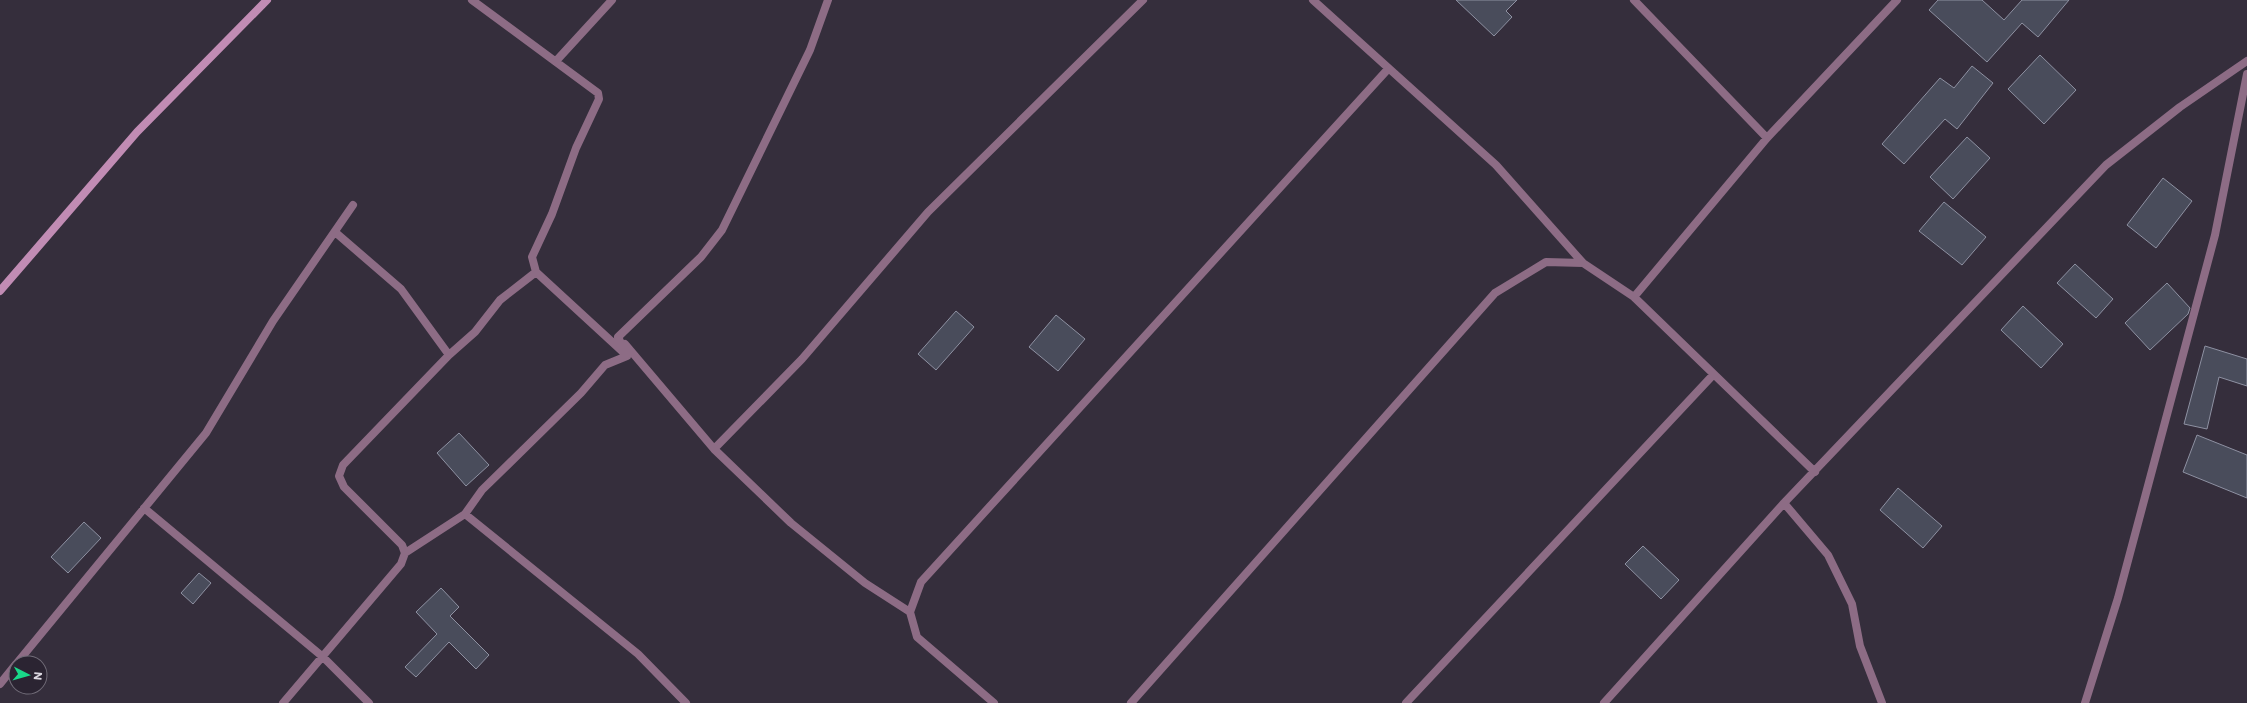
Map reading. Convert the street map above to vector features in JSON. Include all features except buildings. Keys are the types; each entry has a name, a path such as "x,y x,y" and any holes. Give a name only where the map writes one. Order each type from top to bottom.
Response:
{"main road":[{"path":"0,292 137,132 267,0"}],"street":[{"path":"472,0 598,92 599,96 576,148 552,214 532,257 536,272 627,356"},
{"path":"556,60 612,0"},
{"path":"618,337 701,257 722,230 810,50 828,0"},
{"path":"714,449 802,359 928,212 1143,0"},
{"path":"1313,0 1496,165 1583,263 1634,297 1815,472"},
{"path":"1634,0 1767,138"},
{"path":"1634,297 1767,138 1897,0"},
{"path":"1604,703 1784,503 2106,166 2180,107 2247,61"},
{"path":"994,703 917,637 910,612 921,582 1388,69"},
{"path":"2085,703 2118,598 2215,235 2247,74"},
{"path":"23,655 206,433 273,321 353,205"},
{"path":"335,232 401,289 449,355"},
{"path":"1130,703 1495,293 1546,262 1583,263"},
{"path":"405,553 402,545 344,487 339,476 342,465 449,355 475,332 500,300 536,272"},
{"path":"618,337 627,356"},
{"path":"618,337 714,449 798,528 865,583 910,612"},
{"path":"283,703 324,657 401,564 405,553 465,514 482,490 581,393 605,365 627,356"},
{"path":"1406,703 1714,375"},
{"path":"1784,503 1828,555 1852,604 1860,646 1882,703"},
{"path":"144,508 324,657 369,703"},
{"path":"465,514 638,654 686,703"},
{"path":"0,684 8,674"}]}
